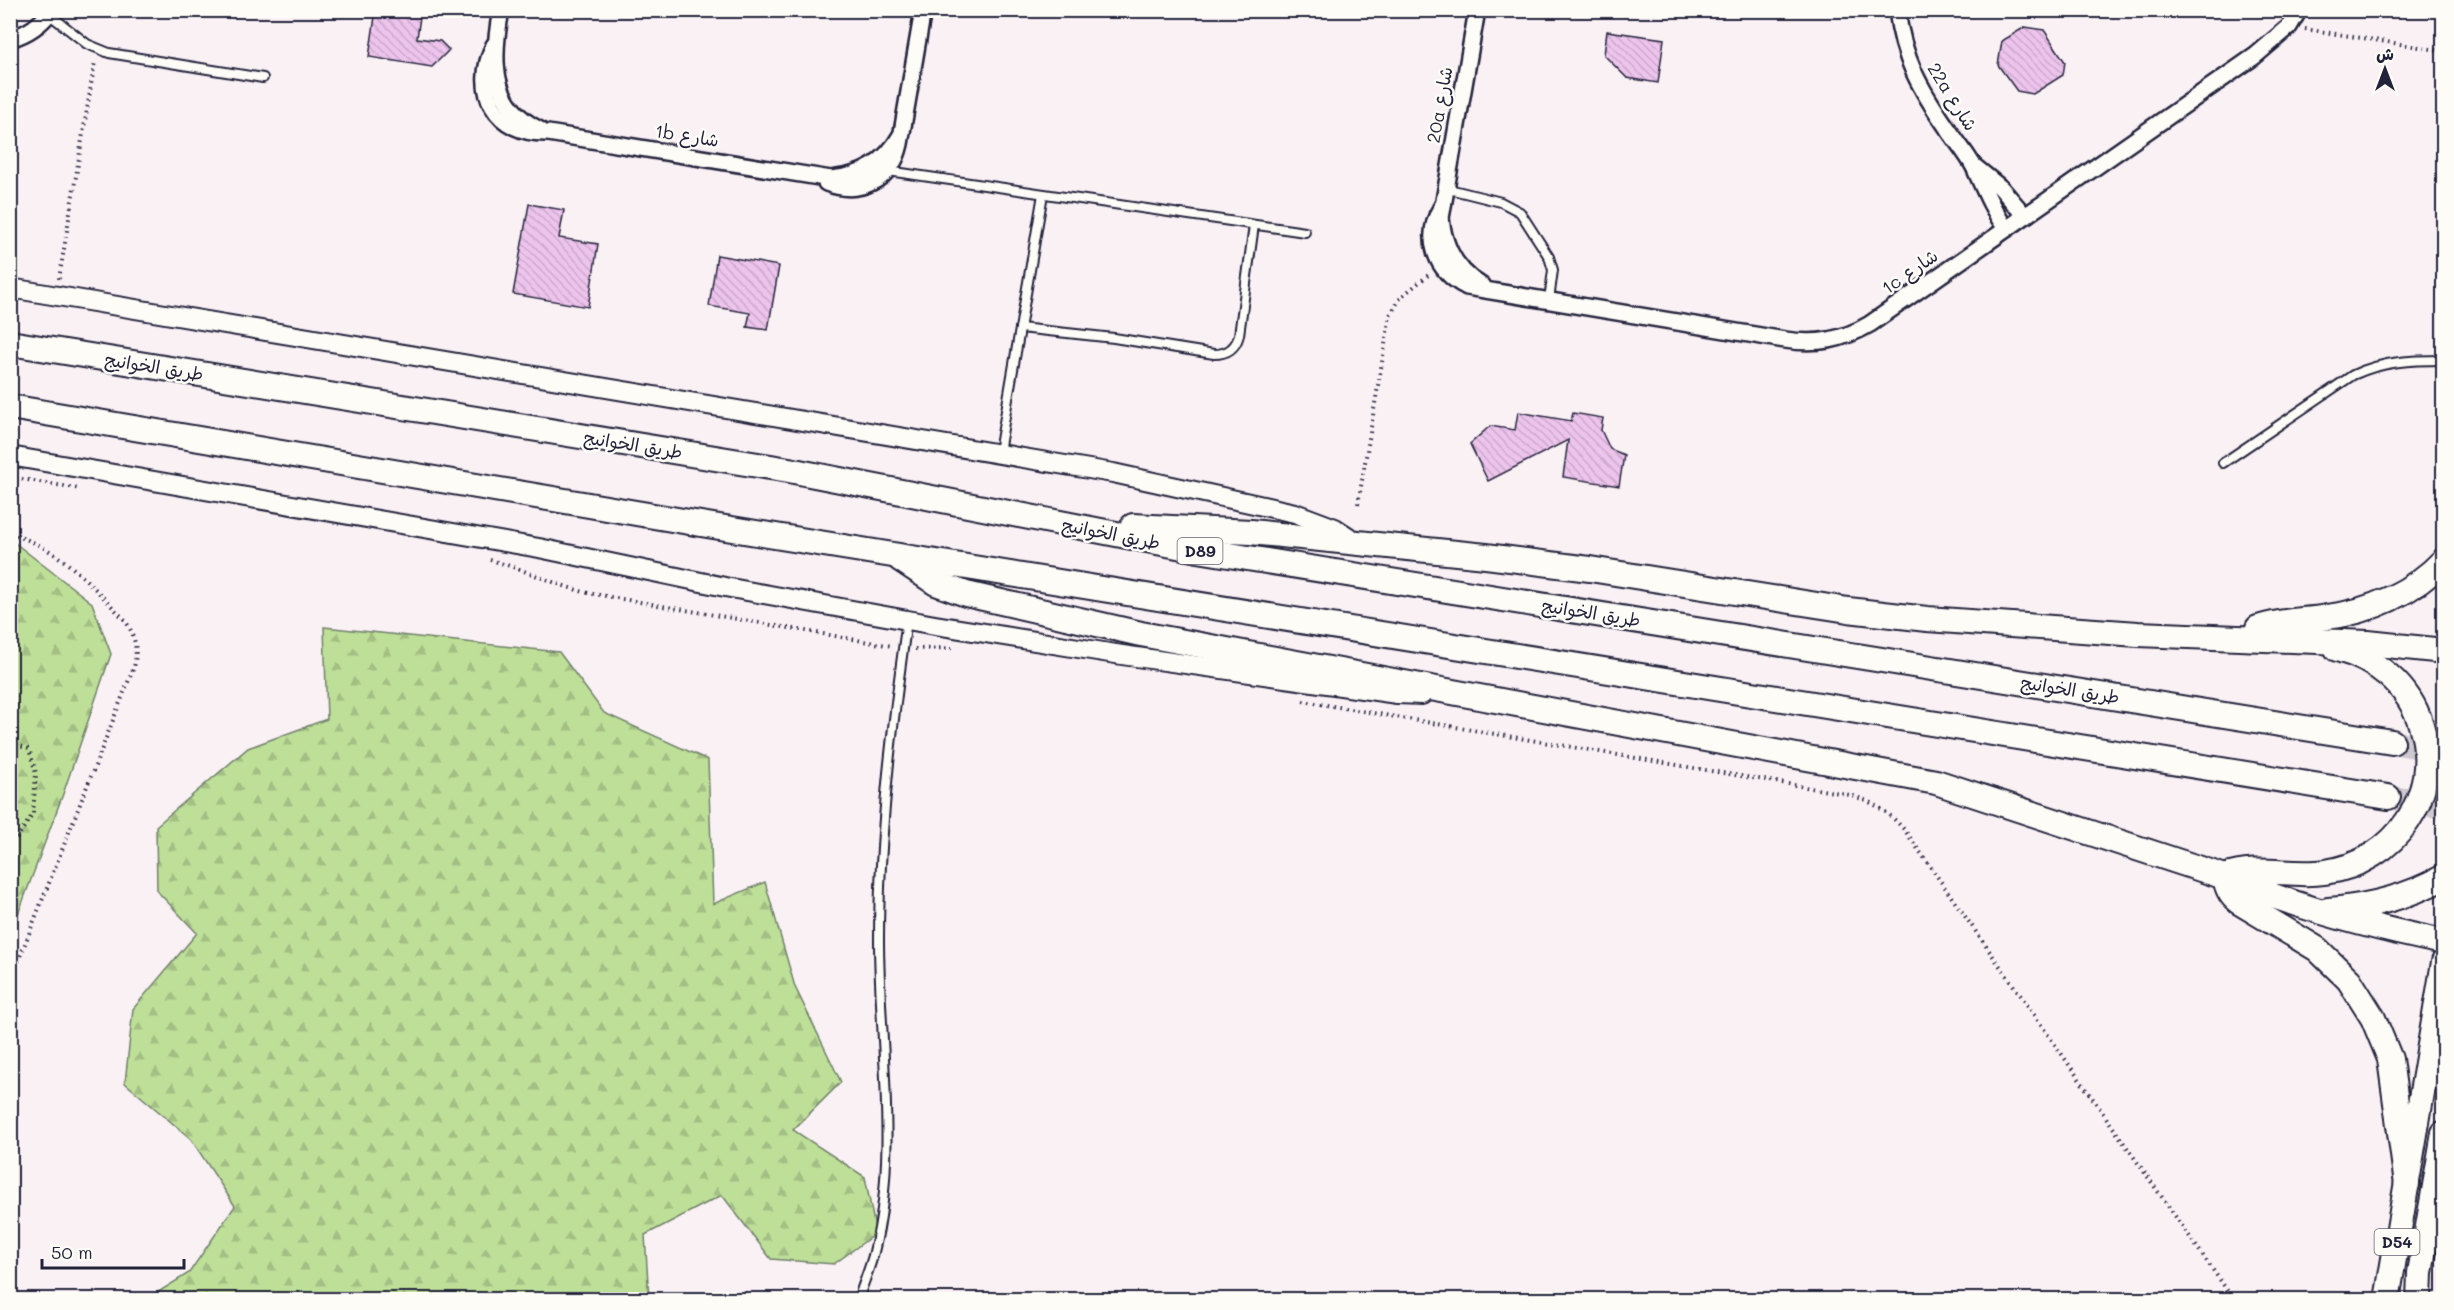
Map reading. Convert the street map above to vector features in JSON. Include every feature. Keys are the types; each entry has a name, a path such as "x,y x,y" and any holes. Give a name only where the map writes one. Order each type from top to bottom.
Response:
{"highway":[{"name":"طريق الخوانيج","path":"10,343 789,470 1222,554 2391,742"},
{"path":"10,407 895,555 2388,797"},
{"path":"1062,524 1188,528 1355,541 1590,569 1770,598 1927,619 2044,629 2358,642 2440,653"},
{"path":"895,555 928,579 966,594 1141,634 1868,767 1936,782 2225,877 2261,892 2317,910 2360,923 2444,942"},
{"path":"2243,637 2266,625 2331,617 2369,607 2407,590 2444,560"},
{"path":"2225,877 2254,871 2300,874 2326,872 2347,868 2367,859 2385,848 2412,815 2422,793 2426,771 2426,747 2421,724 2411,703 2397,684 2376,665 2336,649 2273,646 2243,637"},
{"path":"2225,877 2226,887 2231,896 2318,949 2349,980 2373,1018 2390,1059 2407,1184"},
{"path":"2317,910 2372,904 2399,897 2444,878"},
{"name":"D54","path":"2387,1299 2444,962"},
{"path":"2419,1299 2420,1273 2444,1133"}],"street":[{"name":"1b شارع","path":"501,10 494,45 486,65 488,97 548,133 819,178 870,177"},
{"path":"870,177 888,171 898,154 922,10"},
{"name":"20a شارع","path":"1446,261 1442,232 1442,206 1478,10"},
{"name":"22a شارع","path":"1897,10 1904,50 1912,71 1922,91 1974,166 1987,199 2006,229"},
{"name":"1c شارع","path":"1446,261 1457,282 1478,290 1490,290 1800,343 1830,341 1844,337 1870,324 2255,56 2289,27 2299,10"},
{"path":"10,39 24,35 38,26 50,12"},
{"path":"870,177 900,135"},
{"name":"22a شارع","path":"1974,166 2001,188 2025,216"},
{"path":"10,288 999,452 1167,484 1295,513 1325,524 1355,541"},
{"path":"10,456 539,548 725,587 907,620 1122,655 1385,693 1409,695 1445,691"}],"lane":[{"path":"50,12 97,49 263,78"},
{"path":"888,171 1305,232"},
{"path":"1445,188 1501,202 1520,212 1549,257 1553,270 1549,300"},
{"path":"999,452 1043,194"},
{"path":"1020,328 1114,338 1214,354 1225,353 1234,346 1239,335 1254,225"},
{"path":"2223,463 2346,380 2370,367 2395,361 2444,360"},
{"path":"858,1299 874,1252 883,1184 885,1114 879,943 881,846 885,782 907,620"}],"path":[{"path":"2289,27 2444,51"},
{"path":"59,279 97,49"},
{"path":"1358,504 1390,315 1394,305 1408,289 1446,261"},
{"path":"10,477 87,490"},
{"path":"10,534 39,544 71,565 124,619 134,637 136,657 121,701 10,982"},
{"path":"486,559 588,594 903,648 921,650 955,648"},
{"path":"1296,700 1840,792 1877,805 1906,831 2234,1299"},
{"path":"10,743 29,749 36,773 33,814 10,849"}],"green space":[{"path":"11,540 92,603 111,654 63,794 11,933"},
{"path":"324,627 559,652 604,713 708,760 713,904 765,882 795,987 841,1082 793,1130 865,1177 876,1233 834,1264 771,1259 722,1195 645,1235 649,1299 147,1299 189,1273 235,1206 191,1139 125,1083 133,1009 197,933 157,891 156,826 248,748 327,719"}],"building":[{"path":"376,10 421,10 417,38 440,41 449,50 432,67 369,57"},
{"path":"2025,27 2044,30 2065,62 2063,75 2033,94 2017,91 1998,65 2002,41"},
{"path":"1607,31 1664,39 1658,83 1627,78 1604,55"},
{"path":"529,204 564,210 559,238 598,244 588,307 513,294"},
{"path":"717,255 779,266 768,330 747,327 750,313 709,306"},
{"path":"1518,412 1571,421 1573,413 1603,418 1601,430 1610,449 1624,455 1619,486 1563,477 1568,440 1488,481 1470,444 1490,426 1515,430"}],"tunnel":[{"path":"2392,742 2444,751"},
{"path":"2388,797 2444,807"}]}
